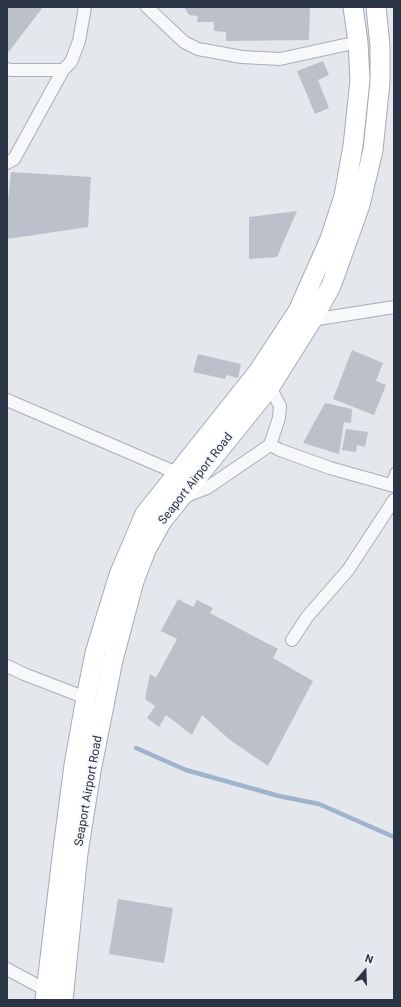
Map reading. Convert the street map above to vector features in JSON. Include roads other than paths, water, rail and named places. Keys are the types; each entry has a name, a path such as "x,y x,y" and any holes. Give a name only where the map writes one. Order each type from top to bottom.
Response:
{"main road":[{"name":"Seaport Airport Road","path":"46,995 62,849 74,765 95,653 119,575 146,514 258,372 298,311 330,239 342,203 353,146 359,87 358,42 353,7"},
{"name":"Seaport Airport Road","path":"63,1000 78,853 91,770 113,660 134,581 146,550 162,521 270,387 312,320 331,286 347,245 360,205 373,150 380,82 380,46 376,7"}],"street":[{"path":"7,163 14,159 63,70 71,62 79,41 85,7"},
{"path":"147,7 184,42 198,49 242,57 280,59 358,42"},
{"path":"7,69 63,70"},
{"path":"312,320 394,307"},
{"path":"180,499 207,488 270,445 279,418 280,406 270,387 258,372"},
{"path":"7,400 177,473"},
{"path":"270,445 330,468 392,485"},
{"path":"292,640 307,617 348,570 394,500"},
{"path":"7,666 86,698"},
{"path":"7,969 46,995"}],"lane":[{"path":"392,485 394,471"}],"waterway":[{"path":"136,748 186,770 279,796 319,804 394,837"}]}
